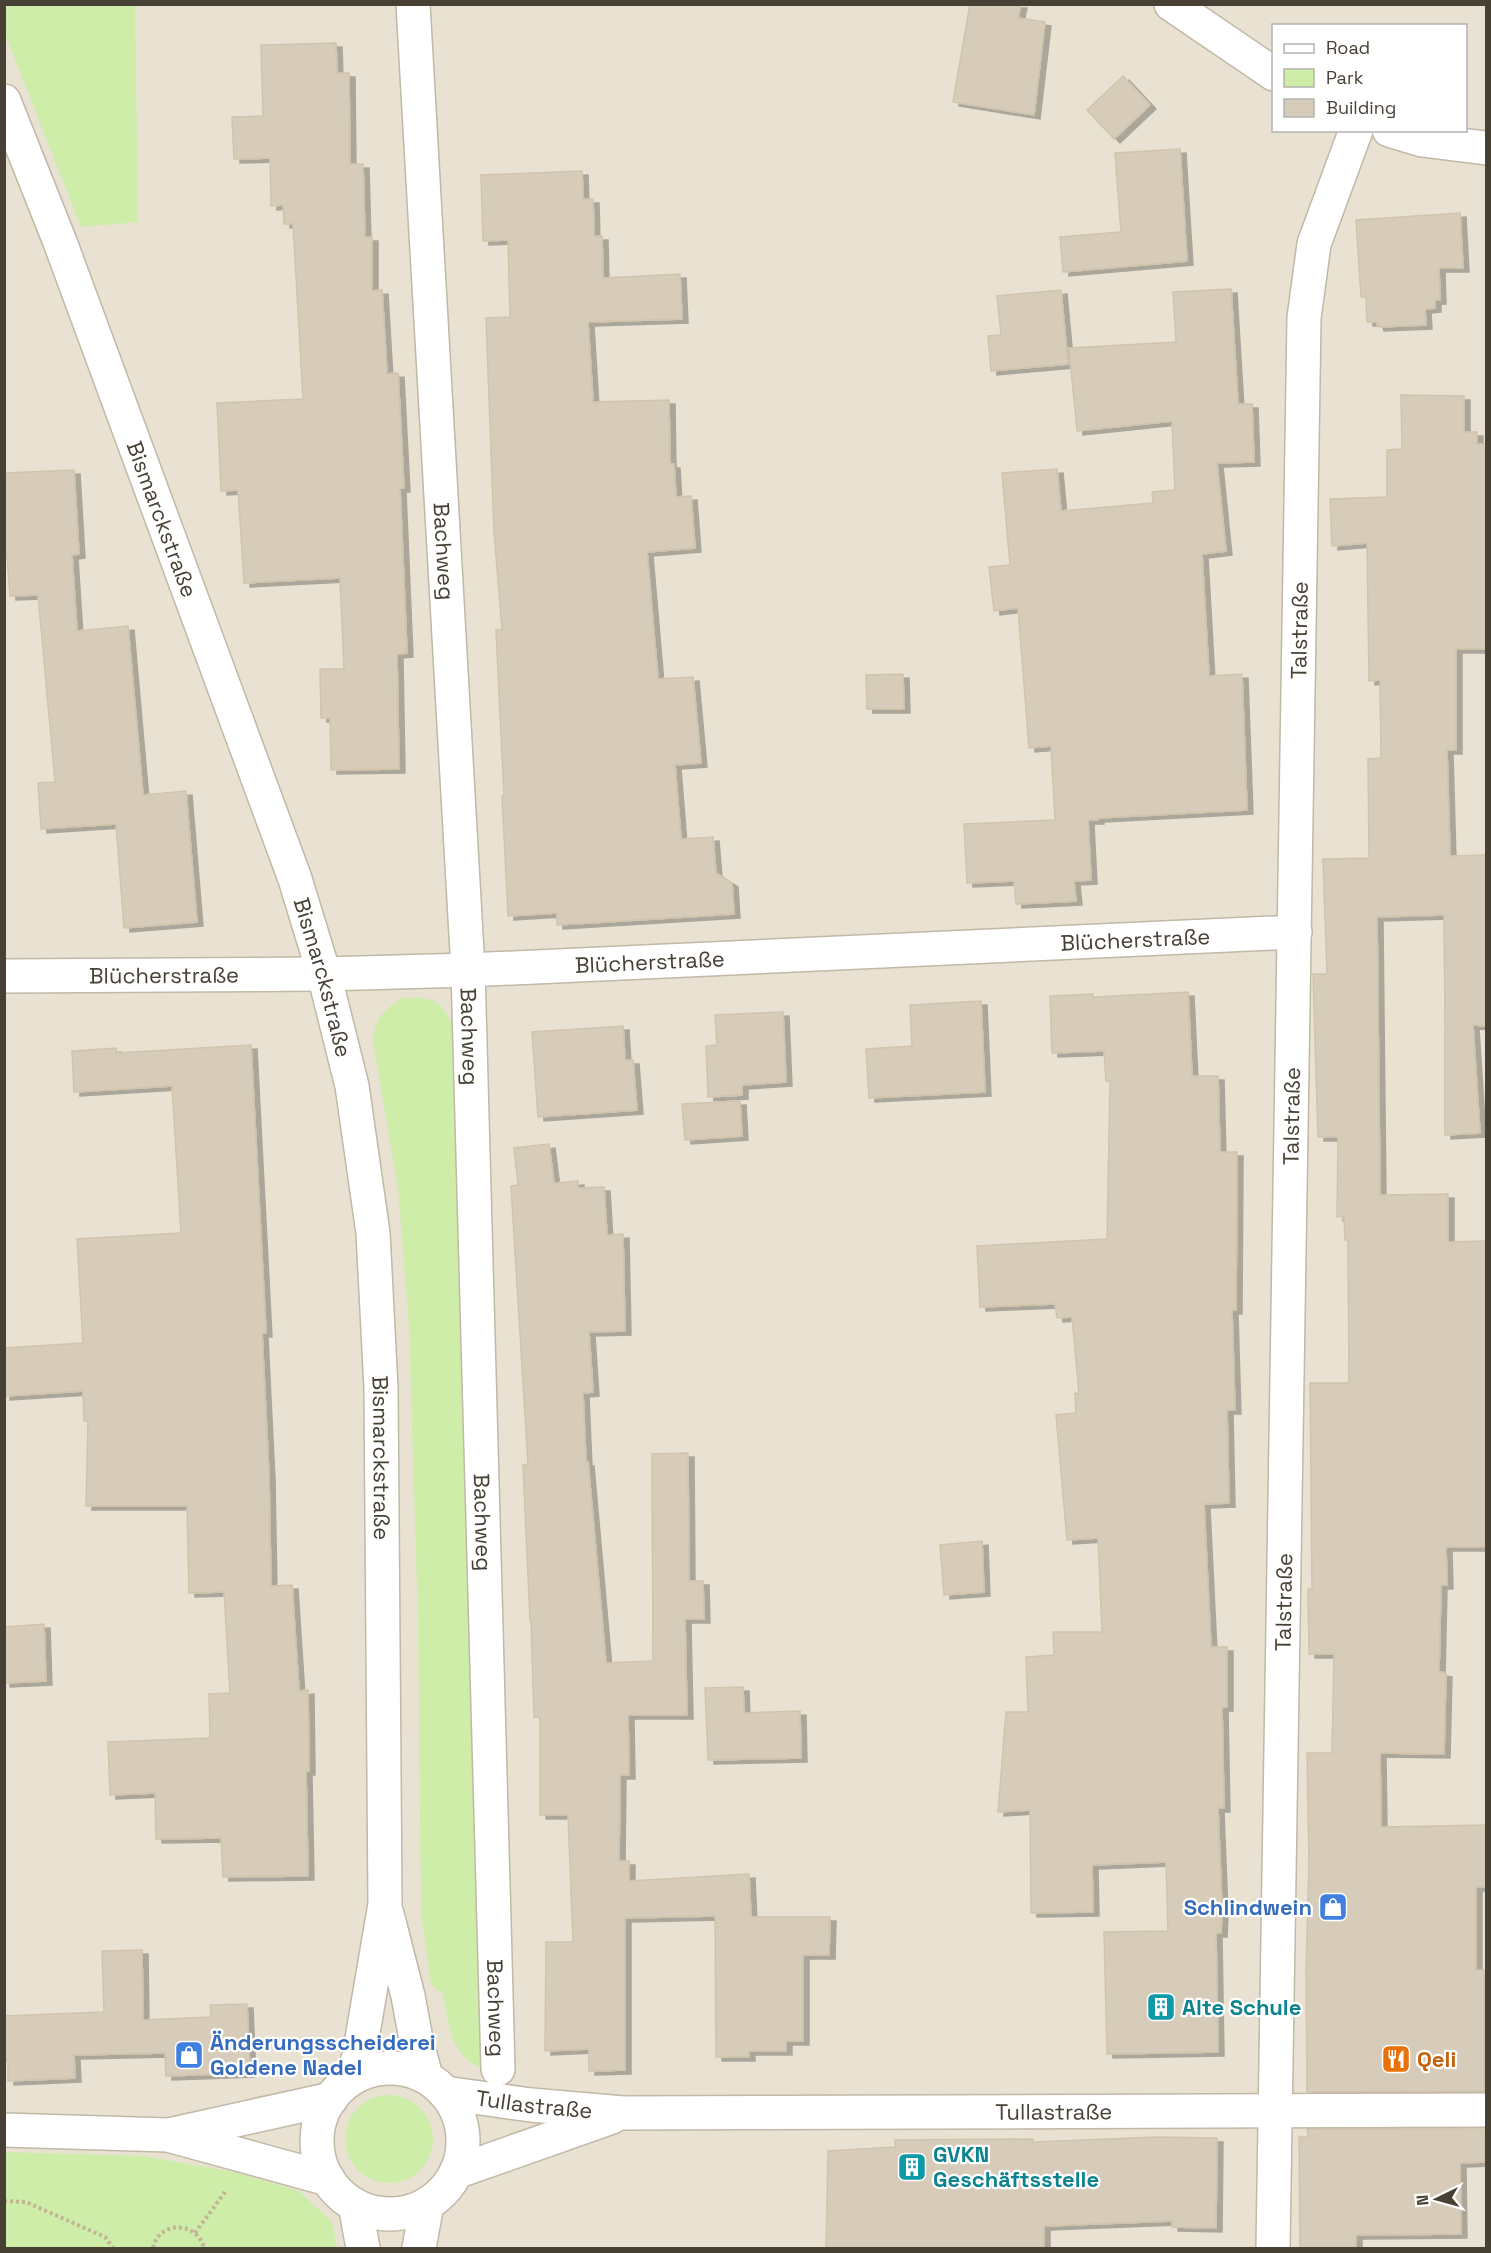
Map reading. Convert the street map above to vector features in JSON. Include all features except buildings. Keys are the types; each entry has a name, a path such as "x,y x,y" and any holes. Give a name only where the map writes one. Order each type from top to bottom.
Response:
{"street":[{"name":"Bachweg","path":"413,4 468,970 498,2069"},
{"path":"1171,4 1272,73"},
{"name":"Bismarckstraße","path":"4,101 65,253 295,879 324,974 352,1086 373,1233 381,1388 385,1904 359,2056 342,2088"},
{"name":"Talstraße","path":"1273,2248 1304,318 1314,244 1355,132"},
{"path":"1396,132 1422,140 1486,147"},
{"name":"Blücherstraße","path":"4,976 324,974 468,970 1295,932"},
{"name":"Bismarckstraße","path":"385,1904 408,1996 416,2039 435,2085"},
{"path":"168,2135 342,2088 365,2072 389,2067 414,2072 435,2085 458,2113 463,2137 463,2150 456,2172 438,2196 417,2209 396,2214 375,2212 355,2205 336,2189 322,2166 317,2138 319,2125 342,2088"},
{"name":"Tullastraße","path":"435,2085 531,2104 623,2113 1486,2110"},
{"name":"Tullastraße","path":"456,2172 623,2113"},
{"path":"4,2130 168,2135 328,2179"},
{"path":"419,2248 427,2204"},
{"path":"355,2205 363,2248"}],"path":[{"path":"195,2233 232,2183"},
{"path":"4,2201 26,2202 36,2206 105,2237 114,2248"},
{"path":"153,2248 157,2237 163,2231 171,2228 188,2229 195,2233 204,2248"}],"shaded area":[{"path":"5,5 1486,5 1486,2248 5,2248"}],"green space":[{"path":"5,4 135,5 138,222 81,227 5,34"},
{"path":"402,998 434,1001 444,1010 453,1027 486,2070 465,2057 459,2049 450,2030 443,1994 431,1985 421,1913 418,1620 409,1327 398,1189 373,1041 381,1015"},
{"path":"389,2095 406,2098 420,2108 430,2122 433,2139 430,2156 420,2170 406,2180 389,2183 372,2180 358,2170 348,2156 345,2139 348,2122 358,2108 372,2098"},
{"path":"5,2152 145,2156 238,2173 299,2191 332,2222 337,2248 5,2248"}],"place":[{"name":"Schlindwein","path":"1333,1907"},
{"name":"Alte Schule","path":"1161,2007"},
{"name":"Änderungsscheiderei Goldene Nadel","path":"189,2055"},
{"name":"Qeli","path":"1396,2059"},
{"name":"GVKN Geschäftsstelle","path":"912,2167"}]}
